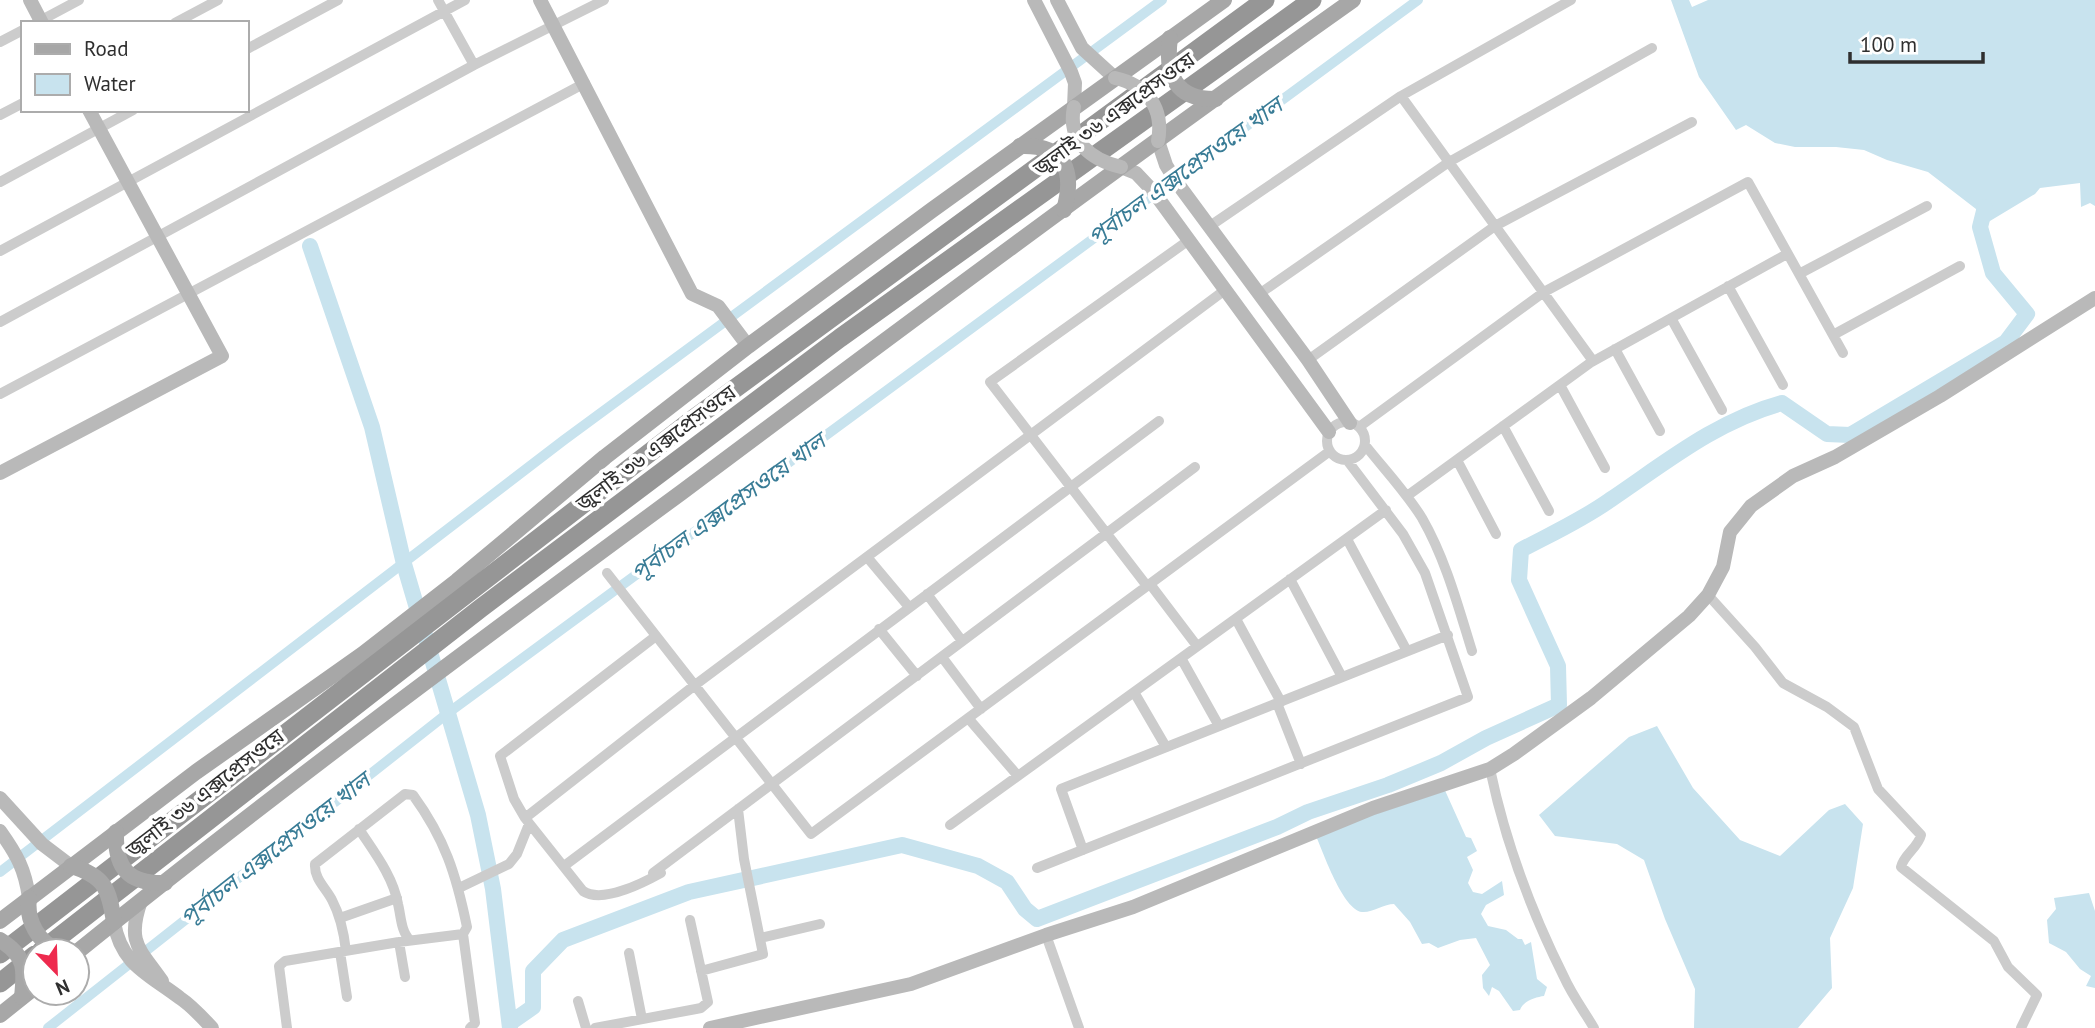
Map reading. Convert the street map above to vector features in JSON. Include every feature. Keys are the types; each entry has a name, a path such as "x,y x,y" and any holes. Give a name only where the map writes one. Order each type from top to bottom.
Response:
{"highway":[{"name":"জুলাই ৩৬ এক্সপ্রেসওয়ে","path":"0,954 688,423 1265,0"},
{"name":"জুলাই ৩৬ এক্সপ্রেসওয়ে","path":"468,595 840,338 1312,0"},
{"name":"জুলাই ৩৬ এক্সপ্রেসওয়ে","path":"57,937 374,667"},
{"path":"0,983 21,966"}],"main road":[{"path":"0,921 196,772 374,667 468,595 605,457 744,339 932,210 1224,0"},
{"path":"91,944 115,930 141,901 243,821 499,628 1121,167 1353,0"},
{"path":"1170,38 1168,62 1177,85 1192,97 1216,99"},
{"path":"1020,146 1046,149 1064,164 1070,178 1064,210"},
{"path":"116,832 116,851 129,875 145,882 164,883"},
{"path":"71,866 88,871 104,886 111,904 115,930"},
{"path":"29,898 30,921 41,937"},
{"path":"0,940 14,950 21,959"},
{"path":"0,1015 21,998"}],"street":[{"path":"30,0 40,21"},
{"path":"42,21 79,0"},
{"path":"179,21 218,0"},
{"path":"248,48 338,0"},
{"path":"438,0 474,65"},
{"path":"0,251 465,0"},
{"path":"540,0 692,294 718,306 744,339"},
{"path":"0,321 474,65 604,0"},
{"path":"1034,0 1075,83 1073,124 1083,147 1097,159 1136,173 1163,204 1329,432"},
{"path":"1058,0 1075,37 1092,59 1115,78 1133,83 1155,103 1159,119 1158,141 1166,165 1364,435 1365,445 1422,518 1445,563 1472,651"},
{"path":"1210,226 1401,96 1571,0"},
{"path":"0,42 21,31"},
{"path":"1259,294 1449,162 1652,48"},
{"path":"0,394 585,83"},
{"path":"1401,96 1593,361"},
{"path":"0,115 21,104"},
{"path":"0,473 222,356 90,112"},
{"path":"0,182 129,112"},
{"path":"1308,360 1496,226 1692,122"},
{"path":"1365,445 1356,457 1347,460 1337,458 1330,451 1327,442 1329,432 1340,423 1355,425 1544,292 1748,182 1843,353"},
{"path":"1799,274 1927,206"},
{"path":"1189,240 990,382 1106,534 1197,646"},
{"path":"1407,496 1593,361 1787,254"},
{"path":"1833,335 1960,266"},
{"path":"1728,286 1783,385"},
{"path":"459,888 509,864 517,853 527,821 695,685 1225,290"},
{"path":"710,1028 911,984 1133,907 1373,808 1490,769 1591,698 1689,616 1708,595 1723,567 1730,532 1751,506 1793,477 1835,457 1940,396 2095,298"},
{"path":"1671,318 1722,410"},
{"path":"1615,349 1660,431"},
{"path":"1560,385 1605,468"},
{"path":"564,866 1160,421"},
{"path":"1503,426 1549,511"},
{"path":"607,573 811,834 1330,451"},
{"path":"1037,868 1468,697 1425,573 1386,510 1347,460"},
{"path":"1457,460 1496,534"},
{"path":"656,636 500,756 513,799 527,821 589,895 599,896 636,886 659,874 962,641 1195,467"},
{"path":"950,824 1386,510"},
{"path":"1347,539 1407,652"},
{"path":"867,557 909,607"},
{"path":"1425,573 1445,563"},
{"path":"1290,579 1342,677"},
{"path":"927,594 962,641"},
{"path":"1708,595 1783,683 1827,707 1854,727 1878,789 1919,832 1920,840 1903,859 1901,867 1994,941 2008,967 2037,995 2021,1028"},
{"path":"1236,619 1279,703 1301,764"},
{"path":"879,629 917,676"},
{"path":"1083,850 1061,789 1448,635"},
{"path":"942,657 981,709"},
{"path":"1181,658 1219,726"},
{"path":"1134,692 1166,747"},
{"path":"968,718 1018,776"},
{"path":"1490,769 1497,805 1518,869 1564,978 1594,1028"},
{"path":"653,873 773,786"},
{"path":"347,998 340,918 332,899 317,877 315,864 405,794 413,795 446,849 459,888 467,927 463,934 475,1023 470,1028"},
{"path":"0,798 55,856 71,866"},
{"path":"701,971 763,954 748,885 738,809"},
{"path":"359,829 389,877 397,898 405,935 404,977"},
{"path":"2,833 21,861 29,898"},
{"path":"340,918 397,898"},
{"path":"141,901 134,929 139,950 149,972"},
{"path":"595,1028 706,1005 708,1002 690,920"},
{"path":"760,938 820,924"},
{"path":"115,930 149,972 212,1028"},
{"path":"287,1028 279,966 285,961 463,934"},
{"path":"1046,935 1079,1028"},
{"path":"629,953 642,1019"},
{"path":"578,1001 586,1028"}],"water":[{"path":"1671,0 1689,0 1692,7 1708,0 2095,0 2095,206 2090,203 2081,207 2080,183 2040,188 2035,194 1980,227 1976,209 1928,172 1864,150 1795,147 1775,143 1746,125 1736,130 1699,77"},
{"path":"1657,726 1693,788 1740,840 1780,856 1829,810 1845,804 1863,824 1853,888 1830,938 1832,988 1798,1028 1694,1028 1695,989 1665,919 1644,860 1617,844 1555,836 1539,815 1629,737"},
{"path":"1443,786 1466,837 1471,838 1477,851 1467,857 1473,870 1468,883 1473,892 1482,894 1502,881 1504,895 1486,905 1481,914 1488,926 1506,930 1522,939 1525,945 1531,942 1537,979 1547,987 1544,996 1527,1002 1520,1010 1513,1011 1499,991 1492,987 1489,996 1483,988 1482,975 1490,965 1476,938 1460,940 1438,948 1429,943 1422,944 1410,922 1394,904 1366,912 1355,909 1334,879 1316,836"},
{"path":"2089,893 2095,911 2095,988 2086,986 2091,976 2080,969 2066,952 2049,943 2047,920 2056,909 2054,898"}],"waterway":[{"name":"পূর্বাচল এক্সপ্রেসওয়ে খাল","path":"0,872 564,440 1162,0"},
{"name":"পূর্বাচল এক্সপ্রেসওয়ে খাল","path":"48,1028 448,713 1418,0"},
{"path":"510,1023 533,1007 533,971 563,940 689,892 902,845 978,866 1007,882 1025,909 1037,919 1277,827 1308,812 1388,785 1441,763 1486,738 1559,705 1558,666 1519,580 1521,550 1588,514 1692,444 1758,411 1782,403 1827,434 1850,435 2006,342 2027,314 1993,273 1980,227 1985,207"},
{"path":"310,246 372,427 404,564 478,815 493,889 510,1028"}]}
